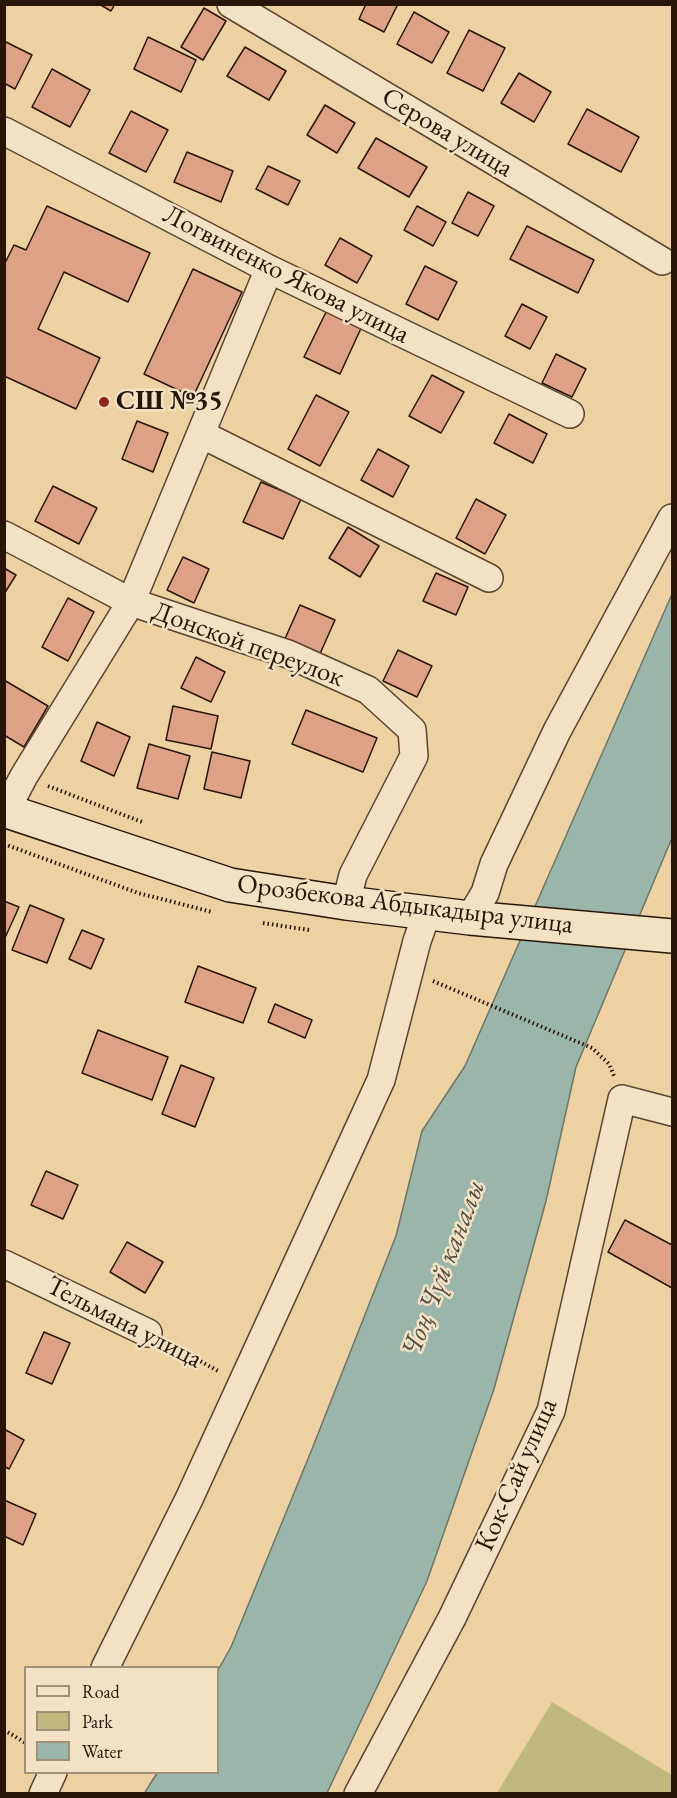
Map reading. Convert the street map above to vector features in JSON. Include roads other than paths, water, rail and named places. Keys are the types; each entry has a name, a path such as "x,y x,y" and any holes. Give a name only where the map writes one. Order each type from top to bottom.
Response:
{"street":[{"name":"Серова улица","path":"231,4 662,261"},
{"name":"Логвиненко Якова улица","path":"4,131 269,269 570,414"},
{"name":"Донской переулок","path":"5,810 131,602 269,269"},
{"path":"201,434 489,578"},
{"path":"482,919 485,893 494,864 557,731 672,518"},
{"name":"Донской переулок","path":"4,535 131,602 288,654 368,690 412,730 414,756 353,875 346,903"},
{"name":"Орозбекова Абдыкадыра улица","path":"5,810 230,885 427,913 669,936"},
{"path":"106,1666 189,1499 381,1080 427,913"},
{"name":"Кок-Сай улица","path":"358,1794 452,1618 551,1411 622,1099 672,1112"},
{"name":"Тельмана улица","path":"4,1263 148,1333"},
{"path":"43,1794 53,1774"}],"water":[{"name":"Чоң Чүй каналы","path":"672,594 672,838 576,1067 546,1201 494,1389 427,1581 327,1793 144,1794 156,1774 219,1774 219,1668 231,1647 396,1236 422,1131 465,1066"}],"place":[{"name":"СШ №35","path":"104,402"}]}
